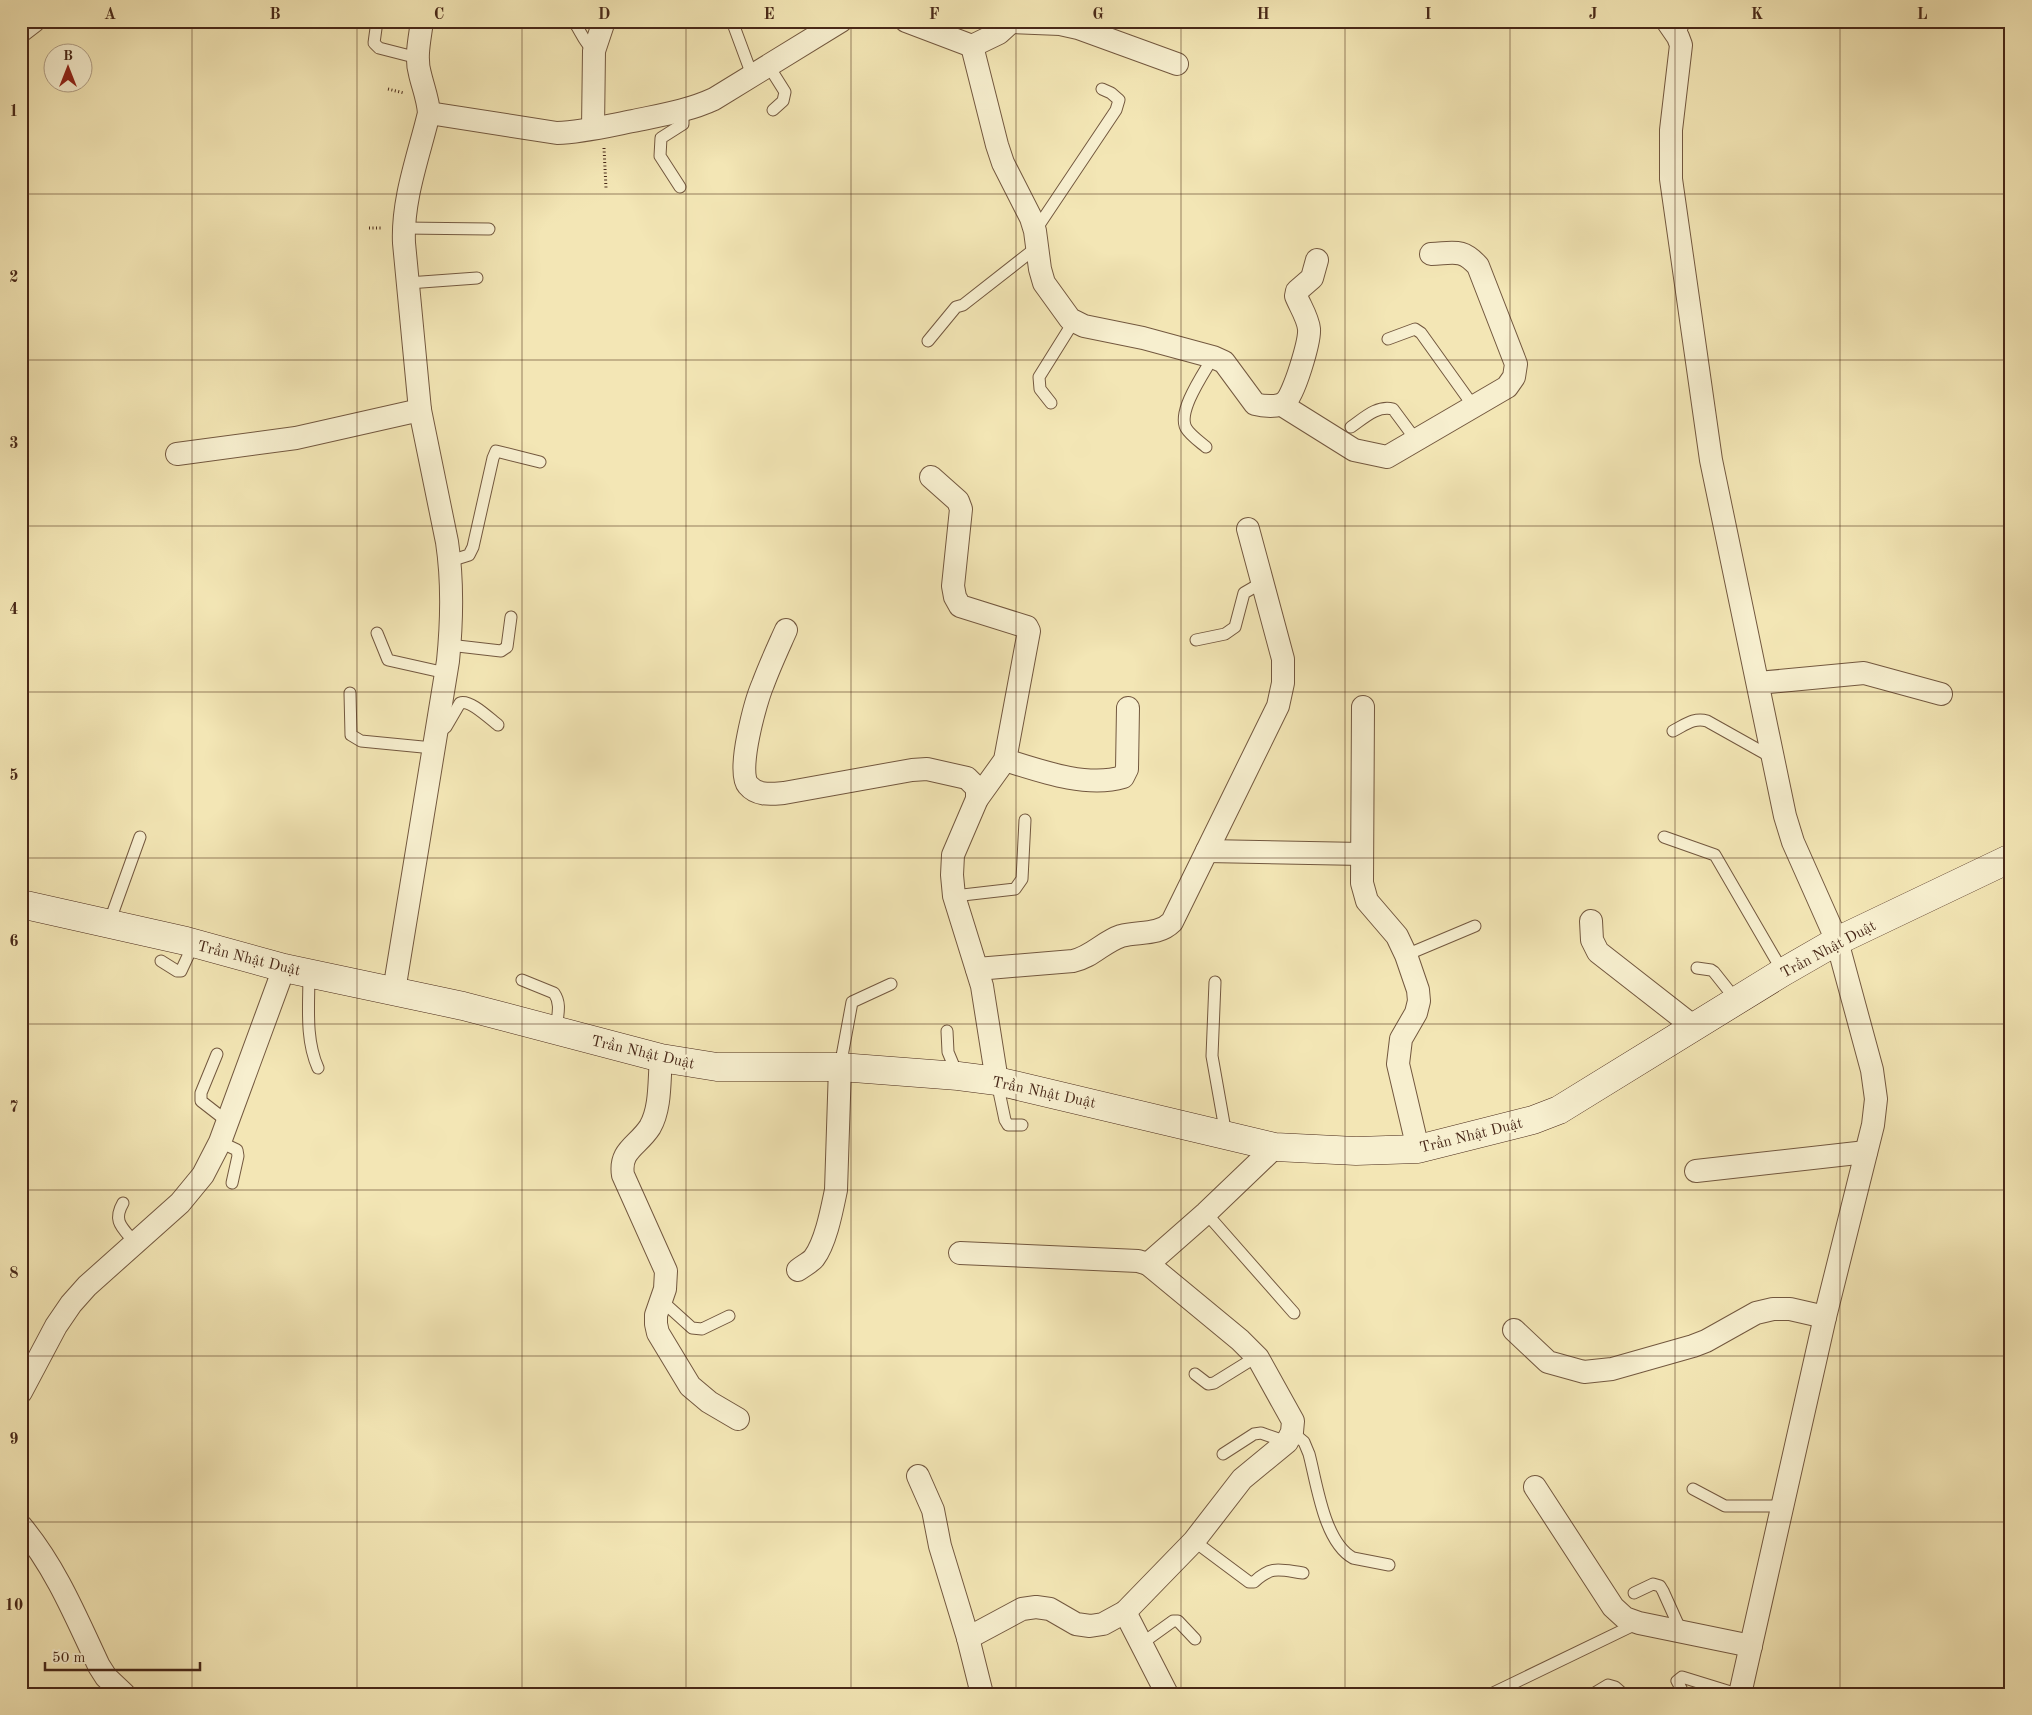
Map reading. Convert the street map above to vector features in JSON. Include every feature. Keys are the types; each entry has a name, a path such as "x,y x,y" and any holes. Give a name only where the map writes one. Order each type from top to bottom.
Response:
{"main road":[{"name":"Trần Nhật Duật","path":"21,904 194,944 296,971 394,991 661,1058 717,1067 840,1067 958,1076 997,1081 1276,1146 1356,1151 1418,1149 1533,1120 1559,1110 1783,972 1837,941 2011,858"}],"street":[{"path":"21,31 34,21"},
{"path":"394,991 446,673 452,612 450,561 420,410 403,228 406,204 429,113 428,100 419,72 418,58 422,21"},
{"path":"597,128 594,51 604,21"},
{"path":"429,113 557,133 576,132 683,110 714,99 841,21"},
{"path":"906,21 972,46 999,34 1012,22 1060,24 1112,30 1177,64"},
{"path":"1677,27 1681,54 1671,130 1671,179 1711,460 1785,816 1793,842 1837,941 1872,1070 1876,1099 1873,1125 1825,1317 1738,1694"},
{"path":"972,46 997,145 1003,162 1031,218 1044,283 1070,319 1084,326 1143,338 1213,357 1224,362 1255,404 1282,404 1287,402 1307,344 1309,328 1296,296 1297,291 1312,278 1317,260"},
{"path":"1282,404 1354,450 1387,457 1507,387 1514,377 1516,364 1478,266 1468,255 1457,252 1432,254"},
{"path":"177,454 296,438 420,410"},
{"path":"931,477 958,501 961,510 954,586 955,597 960,606 1027,626 1029,631 1005,760 977,799 953,855 954,896 977,969 985,1002 997,1081"},
{"path":"977,969 1073,961 1085,958 1113,939 1166,928 1172,922 1278,706 1283,683 1282,658 1248,529"},
{"path":"786,630 757,702 744,760 746,784 754,791 767,794 784,793 927,769 967,778 977,788 977,799"},
{"path":"1758,683 1864,673 1941,694"},
{"path":"1363,707 1362,883 1367,901 1397,936 1406,954 1418,990 1419,1001 1416,1013 1400,1039 1398,1064 1418,1149"},
{"path":"1005,760 1062,778 1113,780 1123,777 1126,769 1128,708"},
{"path":"1207,851 1362,854"},
{"path":"1591,921 1592,940 1598,952 1694,1027"},
{"path":"21,1392 56,1326 71,1304 87,1286 180,1203 203,1175 296,971"},
{"path":"661,1058 653,1120 648,1129 624,1156 622,1165 623,1175 666,1271 662,1300 656,1315 658,1333 690,1386 708,1402 738,1419"},
{"path":"798,1270 814,1258 823,1241 836,1190 840,1067"},
{"path":"1148,1264 1206,1213 1276,1146"},
{"path":"1696,1171 1866,1152"},
{"path":"960,1253 1128,1260 1148,1264 1240,1340 1256,1356 1292,1420 1290,1437 1242,1479 1194,1541 1125,1612 1103,1624 1090,1626 1076,1624 1050,1609 1022,1609 968,1638"},
{"path":"1514,1330 1548,1362 1584,1372 1612,1369 1693,1346 1756,1314 1773,1309 1790,1309 1825,1317"},
{"path":"918,1476 933,1510 944,1558 968,1638 982,1694"},
{"path":"1535,1487 1613,1607 1625,1618 1639,1623 1750,1646"},
{"path":"21,1526 45,1557 56,1575 99,1666 106,1677 124,1694"},
{"path":"1125,1612 1167,1694"}],"lane":[{"path":"377,21 374,43 379,48 418,58"},
{"path":"573,21 584,41 594,51"},
{"path":"732,21 760,70 785,92 783,101 773,110"},
{"path":"928,341 956,308 963,305 1036,239 1116,110 1119,100 1111,93 1102,89"},
{"path":"680,187 660,156 661,138 683,124 683,110"},
{"path":"403,228 489,229"},
{"path":"408,283 477,278"},
{"path":"1051,404 1040,389 1039,377 1074,321"},
{"path":"1388,340 1415,330 1421,333 1474,407"},
{"path":"1206,447 1186,429 1184,420 1185,409 1213,357"},
{"path":"1351,426 1385,407 1393,409 1416,440"},
{"path":"450,561 469,555 473,547 496,451 540,462"},
{"path":"1196,640 1226,634 1236,627 1244,593 1262,582"},
{"path":"449,645 501,651 507,647 511,617"},
{"path":"377,633 388,660 446,673"},
{"path":"350,693 351,735 361,741 434,741 446,727 460,703 464,701 470,703 498,725"},
{"path":"1674,732 1692,720 1701,719 1773,758"},
{"path":"954,896 1015,889 1020,885 1022,879 1025,820"},
{"path":"108,925 140,837"},
{"path":"1664,838 1715,855 1783,972"},
{"path":"1406,954 1475,926"},
{"path":"161,961 177,971 181,971 194,944"},
{"path":"1697,968 1714,972 1737,1001"},
{"path":"296,971 312,1054 318,1068"},
{"path":"522,980 554,993 559,1004 556,1031"},
{"path":"1214,982 1212,1056 1226,1134"},
{"path":"840,1067 852,1002 891,984"},
{"path":"947,1031 948,1052 958,1076"},
{"path":"217,1054 201,1093 201,1101 237,1150 238,1156 232,1183"},
{"path":"997,1081 1005,1120 1008,1125 1022,1125"},
{"path":"123,1203 118,1212 118,1222 135,1243"},
{"path":"1206,1213 1294,1313"},
{"path":"662,1300 692,1328 702,1329 729,1316"},
{"path":"1194,1374 1208,1384 1214,1383 1256,1356"},
{"path":"1223,1454 1254,1434 1261,1433 1290,1437 1304,1442 1331,1533 1348,1556 1389,1565"},
{"path":"1693,1489 1725,1506 1782,1506"},
{"path":"1194,1541 1249,1582 1254,1582 1264,1573 1272,1570 1303,1573"},
{"path":"1634,1593 1653,1584 1660,1586 1664,1590 1681,1632"},
{"path":"1141,1644 1173,1621 1178,1621 1195,1639"},
{"path":"1491,1694 1639,1623"},
{"path":"1684,1694 1677,1681 1682,1677 1738,1694"},
{"path":"1593,1694 1608,1685 1616,1687 1623,1694"}],"path":[{"path":"597,128 606,162 606,188"}]}
